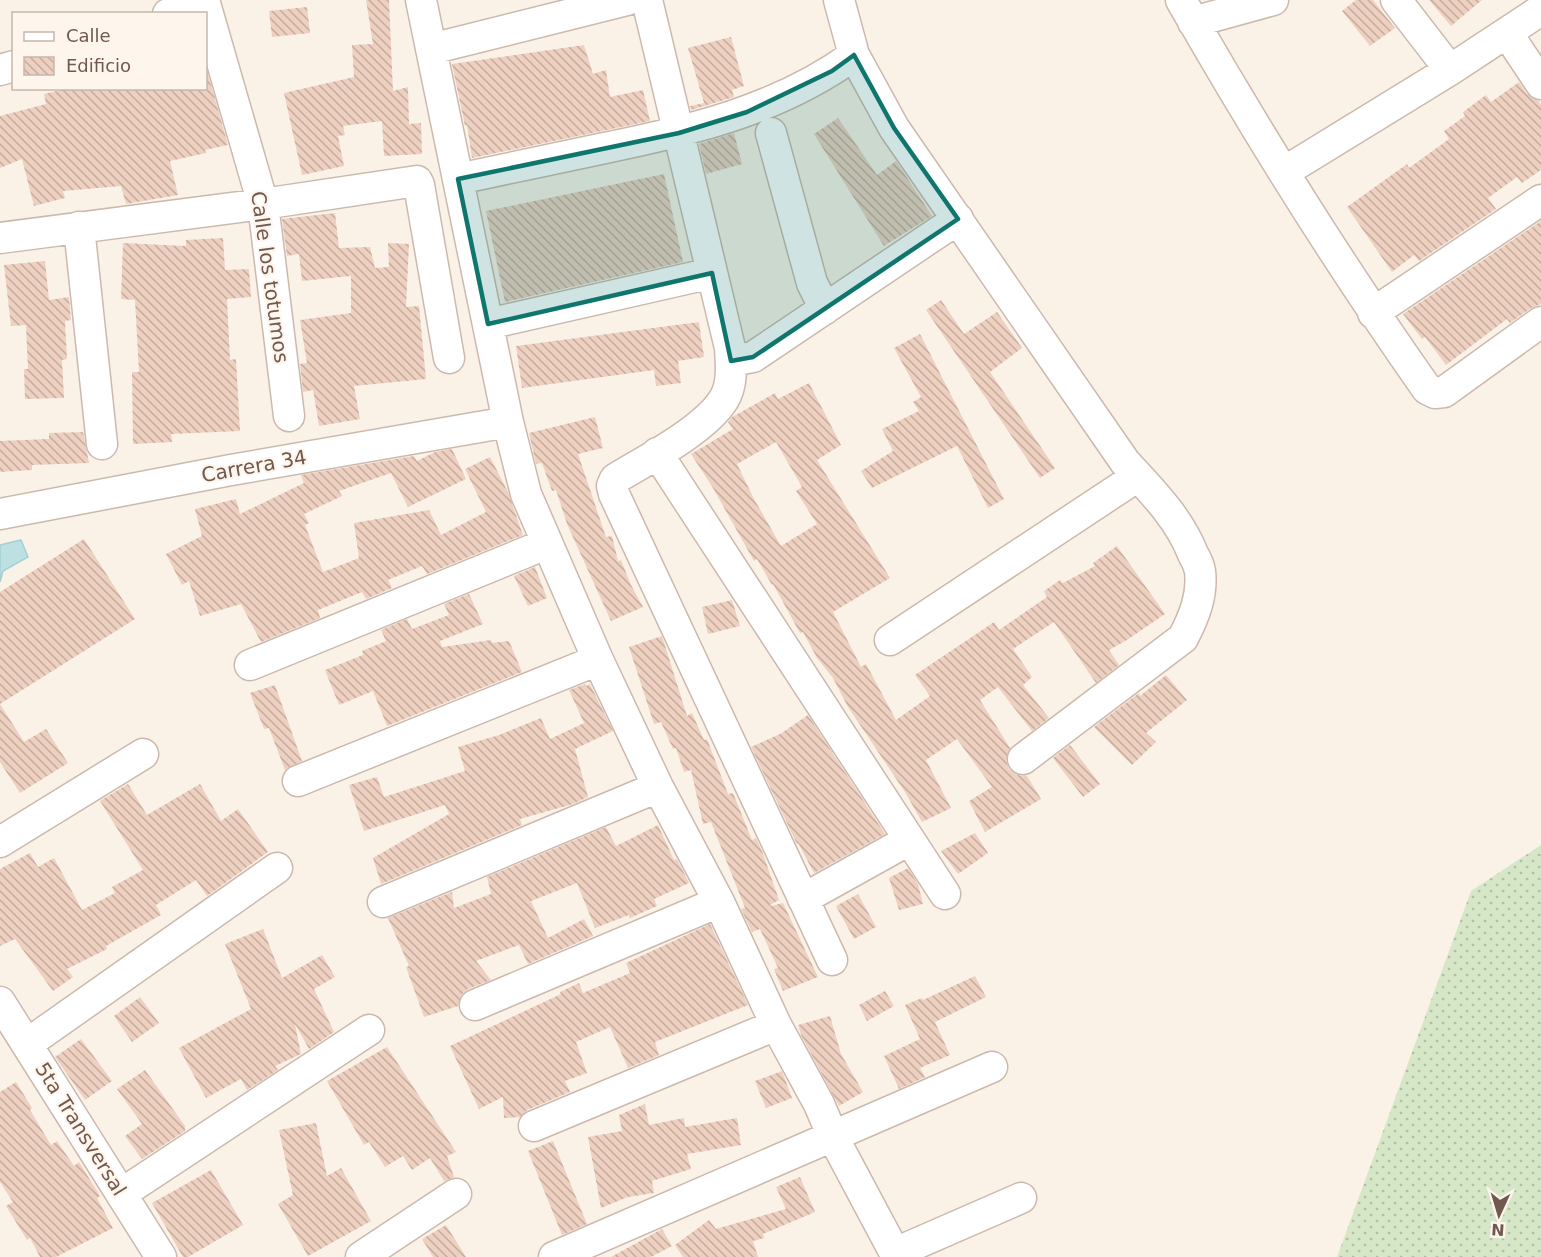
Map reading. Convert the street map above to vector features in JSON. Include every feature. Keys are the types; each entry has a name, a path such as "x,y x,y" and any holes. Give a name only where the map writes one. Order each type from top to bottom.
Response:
{"street":[{"path":"421,0 508,422 526,494 598,660 658,787 719,902 776,1025 896,1255 1021,1198"},
{"path":"431,49 627,0"},
{"path":"647,0 730,348 732,374 725,398 703,424 615,479 612,486 832,960"},
{"path":"839,0 854,55 894,128 1125,462 1156,495 1185,534 1200,570 1198,600 1194,617 1183,638 1023,759"},
{"path":"1274,0 1187,11 1284,172 1374,313 1427,389 1435,393 1444,392 1541,322"},
{"path":"1396,0 1450,70"},
{"path":"174,12 204,1"},
{"name":"Calle los totumos","path":"204,1 263,204 289,416"},
{"path":"1284,172 1450,70 1541,10"},
{"path":"1507,33 1541,84"},
{"path":"458,179 679,133 747,112 832,71 854,55"},
{"path":"771,133 812,284 825,309"},
{"path":"0,238 263,204 417,181 449,358"},
{"path":"1374,313 1541,200"},
{"path":"731,361 753,357 958,219"},
{"path":"79,227 102,444"},
{"path":"488,324 712,273"},
{"name":"Carrera 34","path":"0,514 231,470 508,422"},
{"path":"657,453 945,894"},
{"path":"890,640 1138,476"},
{"path":"250,665 546,544"},
{"path":"298,781 598,660"},
{"path":"0,842 143,754"},
{"path":"383,902 658,787"},
{"path":"803,899 909,840"},
{"path":"27,1044 277,868"},
{"path":"475,1005 719,902"},
{"name":"5ta Transversal","path":"0,1002 160,1257"},
{"path":"534,1126 776,1025"},
{"path":"121,1194 369,1030"},
{"path":"554,1257 992,1067"},
{"path":"361,1257 456,1194"}],"highlighted area":[{"path":"854,55 894,128 958,219 753,357 731,361 712,273 488,324 458,179 679,133 747,112 832,71"}],"green space":[{"path":"1541,845 1541,1257 1337,1257 1471,891"}],"water":[{"path":"21,540 28,557 3,571 0,582 0,545"}],"building":[{"path":"366,0 389,0 393,91 408,87 409,124 421,123 422,154 384,156 382,121 343,126 345,135 338,136 344,166 302,175 284,93 354,77 352,45 373,44"},
{"path":"1356,0 1373,0 1395,28 1370,46 1342,11"},
{"path":"1429,0 1482,0 1451,26"},
{"path":"307,7 310,33 272,37 269,11"},
{"path":"731,37 744,86 732,90 734,97 691,110 690,106 704,103 688,48"},
{"path":"584,45 593,74 606,70 610,97 643,90 650,121 472,158 467,125 465,126 452,64"},
{"path":"207,71 228,145 205,150 206,153 170,161 178,195 126,204 121,186 63,191 65,198 34,206 22,159 0,168 0,116 46,104 44,94 61,90 207,90"},
{"path":"1519,82 1527,94 1538,100 1541,105 1541,170 1522,183 1517,177 1488,198 1496,209 1419,261 1414,255 1392,272 1347,207 1407,164 1409,168 1449,139 1444,131 1465,116 1463,112 1486,95 1491,102"},
{"path":"838,118 877,175 896,161 932,216 884,246 814,134"},
{"path":"734,133 742,164 706,174 699,144"},
{"path":"664,174 683,262 505,302 486,211"},
{"path":"335,213 339,248 370,247 375,268 389,267 388,243 409,244 406,307 419,306 426,379 354,386 360,419 319,426 313,390 303,392 300,364 307,363 300,320 351,313 351,276 302,281 299,254 287,256 282,219"},
{"path":"1541,221 1541,304 1531,308 1510,323 1507,319 1446,365 1425,337 1422,339 1403,314"},
{"path":"223,238 225,270 249,269 251,297 227,299 230,360 236,359 240,431 171,434 172,442 133,444 132,372 139,372 135,300 121,299 123,243 186,246 186,240"},
{"path":"45,261 49,300 69,297 71,320 65,321 67,359 62,360 64,398 25,399 24,369 28,369 26,325 11,326 4,265"},
{"path":"941,300 964,334 997,312 1022,348 990,372 1055,468 1040,478 926,310"},
{"path":"699,322 704,357 678,361 681,383 656,386 654,370 522,388 516,346"},
{"path":"920,334 1004,499 988,508 957,446 872,488 861,471 893,451 882,429 919,411 913,402 921,397 894,348"},
{"path":"809,383 841,445 817,460 890,578 833,612 861,667 866,664 896,720 930,696 915,675 994,622 999,630 1047,597 1044,591 1060,580 1063,583 1095,566 1093,563 1117,546 1165,614 1109,650 1119,665 1096,683 1054,622 1013,649 1032,677 1023,685 1049,718 1032,731 998,687 980,700 1010,748 1006,761 1009,769 1017,775 1027,776 1041,799 985,832 969,801 992,787 957,739 926,760 951,808 922,822 905,792 848,707 833,678 817,658 803,632 800,633 757,559 754,561 691,454 733,429 728,422 732,417 775,393 778,399","holes":["776,442 802,487 796,491 817,524 781,546 737,464"]},
{"path":"595,417 603,448 578,454 606,537 612,536 618,561 621,560 643,607 611,621 567,524 556,490 552,491 542,463 536,464 529,433"},
{"path":"83,432 89,463 32,465 32,470 0,472 0,441 49,439 49,433"},
{"path":"452,449 466,479 408,507 391,473 339,491 342,496 304,514 309,523 305,525 323,572 359,558 354,523 429,510 441,535 486,512 465,469 490,457 508,492 523,535 427,574 422,566 388,580 392,588 366,599 362,592 318,610 320,618 261,642 241,604 200,616 189,581 182,585 166,554 202,536 195,509 236,499 240,514 304,483 301,475 414,456 417,461 435,452"},
{"path":"84,539 135,619 0,704 0,592"},
{"path":"535,567 547,598 528,606 514,576"},
{"path":"469,594 483,624 440,641 442,647 491,640 492,643 509,641 522,672 387,726 373,691 339,705 325,670 363,655 362,651 386,641 381,630 407,619 412,629 449,615 444,604"},
{"path":"732,600 740,626 708,634 702,607"},
{"path":"662,636 687,716 692,713 704,740 707,739 728,794 733,793 752,840 756,838 762,851 779,900 770,905 783,903 818,977 783,991 774,969 778,968 760,929 752,932 741,909 745,908 711,822 703,824 691,770 684,772 676,748 673,749 661,722 654,724 629,647"},
{"path":"1166,675 1187,700 1146,733 1156,742 1132,765 1094,727 1139,693 1140,696"},
{"path":"585,684 586,686 590,684 613,731 575,749 588,797 573,804 520,819 522,825 381,884 373,858 449,814 445,805 364,831 349,785 377,777 384,797 465,771 458,747 499,735 541,718 550,739 584,723 569,690"},
{"path":"275,685 302,761 285,770 269,728 264,729 250,693"},
{"path":"0,704 24,742 46,729 68,763 20,793 0,762"},
{"path":"808,715 885,834 814,873 797,844 751,747 780,734"},
{"path":"1070,745 1100,784 1083,797 1053,758"},
{"path":"128,784 147,815 200,784 221,821 238,809 268,852 207,896 196,880 156,905 161,915 106,946 107,949 67,969 73,977 53,991 15,939 0,946 0,869 30,853 38,867 54,858 82,910 115,893 112,887 143,870 100,801"},
{"path":"658,825 674,860 677,859 689,883 654,899 657,906 630,918 629,915 595,928 577,883 531,901 548,938 584,919 593,936 528,964 519,945 476,961 491,980 468,989 462,994 458,1006 424,1017 406,967 409,966 388,918 452,892 454,908 491,894 487,877 606,827 616,846"},
{"path":"975,833 988,853 958,874 941,851"},
{"path":"908,868 918,884 923,904 899,910 889,878"},
{"path":"858,894 876,927 854,939 836,906"},
{"path":"710,924 748,1005 655,1042 659,1055 628,1068 610,1027 576,1042 587,1073 565,1081 570,1092 527,1110 520,1117 504,1118 503,1097 479,1109 450,1046 561,994 560,992 579,983 583,993 630,973 626,963"},
{"path":"263,929 282,978 322,955 335,977 314,989 334,1032 309,1049 295,1024 301,1054 275,1066 278,1070 247,1090 241,1079 206,1098 179,1048 251,1009 225,944"},
{"path":"975,976 986,997 935,1022 950,1055 920,1068 925,1077 899,1089 884,1056 920,1039 905,1005 922,998 923,1000"},
{"path":"885,991 894,1006 867,1021 859,1005"},
{"path":"140,997 159,1023 132,1042 114,1016"},
{"path":"830,1016 841,1054 863,1092 839,1106 801,1035 798,1025"},
{"path":"81,1039 112,1081 85,1100 55,1057"},
{"path":"387,1047 456,1152 447,1156 454,1177 444,1181 430,1158 412,1170 403,1156 385,1167 369,1142 364,1145 327,1081"},
{"path":"145,1070 185,1126 185,1131 142,1159 125,1136 142,1124 117,1089"},
{"path":"782,1071 792,1098 766,1108 755,1081"},
{"path":"16,1082 51,1145 57,1141 74,1166 79,1162 100,1196 97,1198 113,1228 56,1257 40,1257 30,1238 27,1240 6,1206 13,1202 0,1182 0,1092"},
{"path":"645,1104 649,1125 684,1118 685,1127 737,1118 741,1145 687,1154 691,1169 652,1181 654,1193 628,1197 601,1208 588,1137 622,1131 619,1115"},
{"path":"316,1123 327,1176 341,1168 371,1221 308,1256 278,1204 293,1195 279,1130"},
{"path":"553,1141 587,1224 562,1235 528,1151"},
{"path":"211,1170 243,1225 188,1257 183,1257 152,1203"},
{"path":"800,1177 815,1212 763,1234 764,1238 753,1241 758,1257 683,1257 675,1245 709,1220 716,1229 786,1209 776,1187"},
{"path":"446,1225 466,1257 433,1257 422,1239"},
{"path":"662,1229 672,1246 651,1257 611,1257"}]}
